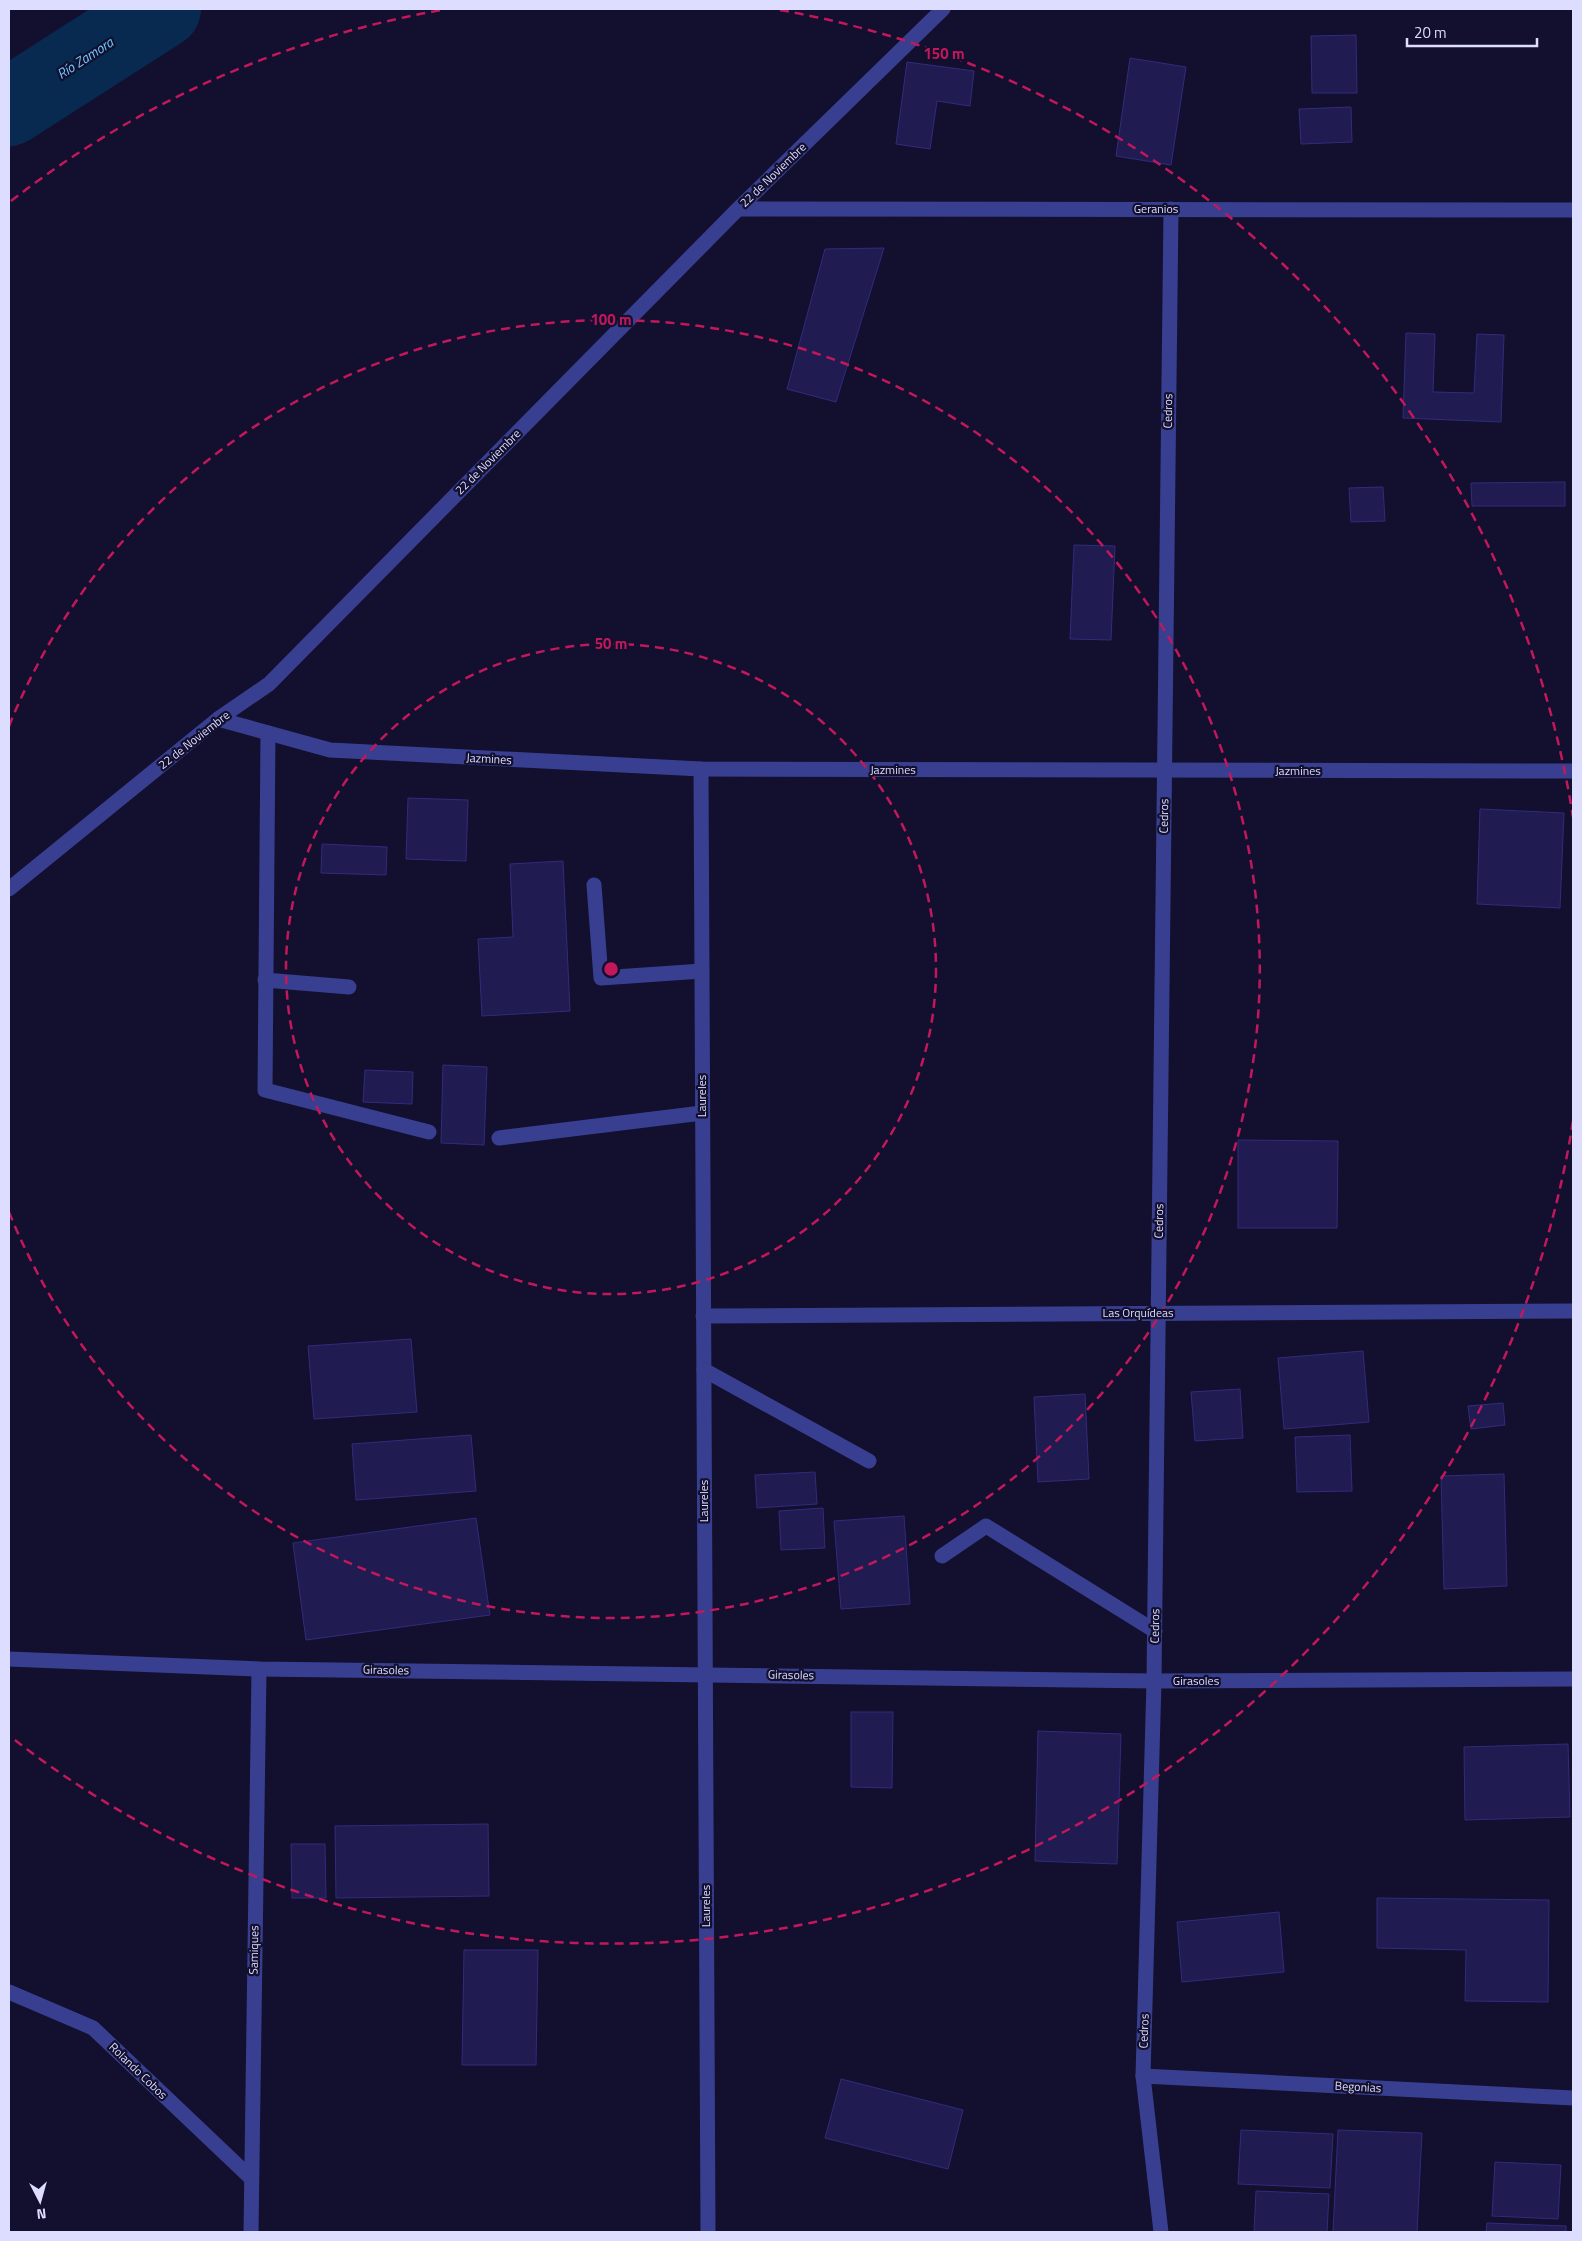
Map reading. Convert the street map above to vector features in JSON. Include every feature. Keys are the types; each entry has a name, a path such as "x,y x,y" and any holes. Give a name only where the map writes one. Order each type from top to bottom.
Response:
{"street":[{"name":"22 de Noviembre","path":"9,890 218,719 269,684 738,209 943,9"},
{"name":"Geranios","path":"738,209 1573,210"},
{"name":"Cedros","path":"1161,2232 1143,2076 1155,1631 1171,209"},
{"name":"Jazmines","path":"218,719 330,750 701,769 1573,772"},
{"path":"268,732 265,1090 429,1132"},
{"name":"Laureles","path":"701,769 708,2232"},
{"path":"594,884 601,978 702,971"},
{"path":"265,980 349,987"},
{"path":"499,1138 702,1113"},
{"name":"Las Orquídeas","path":"703,1316 1573,1311"},
{"path":"704,1370 869,1462"},
{"path":"942,1556 986,1526 1155,1631"},
{"name":"Girasoles","path":"9,1659 259,1668 1154,1681 1573,1679"},
{"name":"Samiques","path":"251,2232 250,2178 259,1668"},
{"name":"Rolando Cobos","path":"9,1992 93,2028 250,2178"},
{"name":"Begonias","path":"1143,2076 1573,2098"}],"building":[{"path":"1356,35 1357,93 1312,93 1311,36"},
{"path":"1130,58 1186,67 1171,165 1116,156"},
{"path":"907,62 974,71 970,106 937,101 930,149 896,144"},
{"path":"1351,107 1352,142 1301,144 1299,109"},
{"path":"884,248 836,402 787,389 825,249"},
{"path":"1406,333 1435,334 1433,392 1474,393 1477,334 1504,335 1501,422 1403,418"},
{"path":"1565,482 1565,506 1472,506 1471,483"},
{"path":"1383,487 1385,521 1351,522 1349,488"},
{"path":"1074,545 1115,546 1111,640 1070,639"},
{"path":"408,798 468,800 466,861 406,859"},
{"path":"1480,809 1564,813 1560,908 1477,904"},
{"path":"322,844 387,847 386,875 321,873"},
{"path":"563,861 570,1011 482,1016 478,939 513,937 510,864"},
{"path":"443,1065 487,1067 484,1145 441,1143"},
{"path":"365,1070 413,1072 412,1104 363,1102"},
{"path":"1238,1140 1338,1141 1337,1228 1238,1228"},
{"path":"411,1339 417,1412 314,1419 308,1346"},
{"path":"1363,1351 1369,1422 1284,1429 1278,1358"},
{"path":"1240,1389 1243,1438 1195,1441 1191,1392"},
{"path":"1085,1394 1089,1479 1038,1482 1034,1397"},
{"path":"1503,1403 1505,1425 1471,1429 1468,1406"},
{"path":"471,1435 476,1491 356,1500 352,1444"},
{"path":"1350,1435 1352,1491 1297,1492 1295,1437"},
{"path":"815,1472 817,1504 757,1508 755,1475"},
{"path":"1504,1474 1507,1586 1444,1589 1441,1476"},
{"path":"823,1508 825,1548 781,1550 779,1511"},
{"path":"904,1516 910,1604 841,1609 834,1521"},
{"path":"476,1518 490,1615 306,1640 293,1543"},
{"path":"851,1712 893,1712 892,1788 851,1787"},
{"path":"1038,1731 1121,1734 1117,1864 1035,1861"},
{"path":"1568,1744 1570,1817 1465,1820 1464,1747"},
{"path":"488,1824 489,1896 336,1898 335,1826"},
{"path":"291,1844 325,1844 326,1898 292,1898"},
{"path":"1377,1898 1549,1900 1548,2002 1465,2001 1466,1950 1377,1948"},
{"path":"1279,1912 1284,1972 1182,1982 1177,1922"},
{"path":"464,1950 538,1950 536,2065 462,2065"},
{"path":"841,2079 963,2110 948,2169 825,2138"},
{"path":"1241,2130 1333,2134 1330,2188 1238,2184"},
{"path":"1338,2130 1422,2133 1417,2232 1333,2232"},
{"path":"1495,2162 1561,2165 1558,2219 1492,2216"},
{"path":"1256,2191 1329,2194 1327,2232 1254,2232"},
{"path":"1487,2223 1566,2226 1566,2232 1486,2232"}],"waterway":[{"name":"Río Zamora","path":"9,107 162,9"}]}
